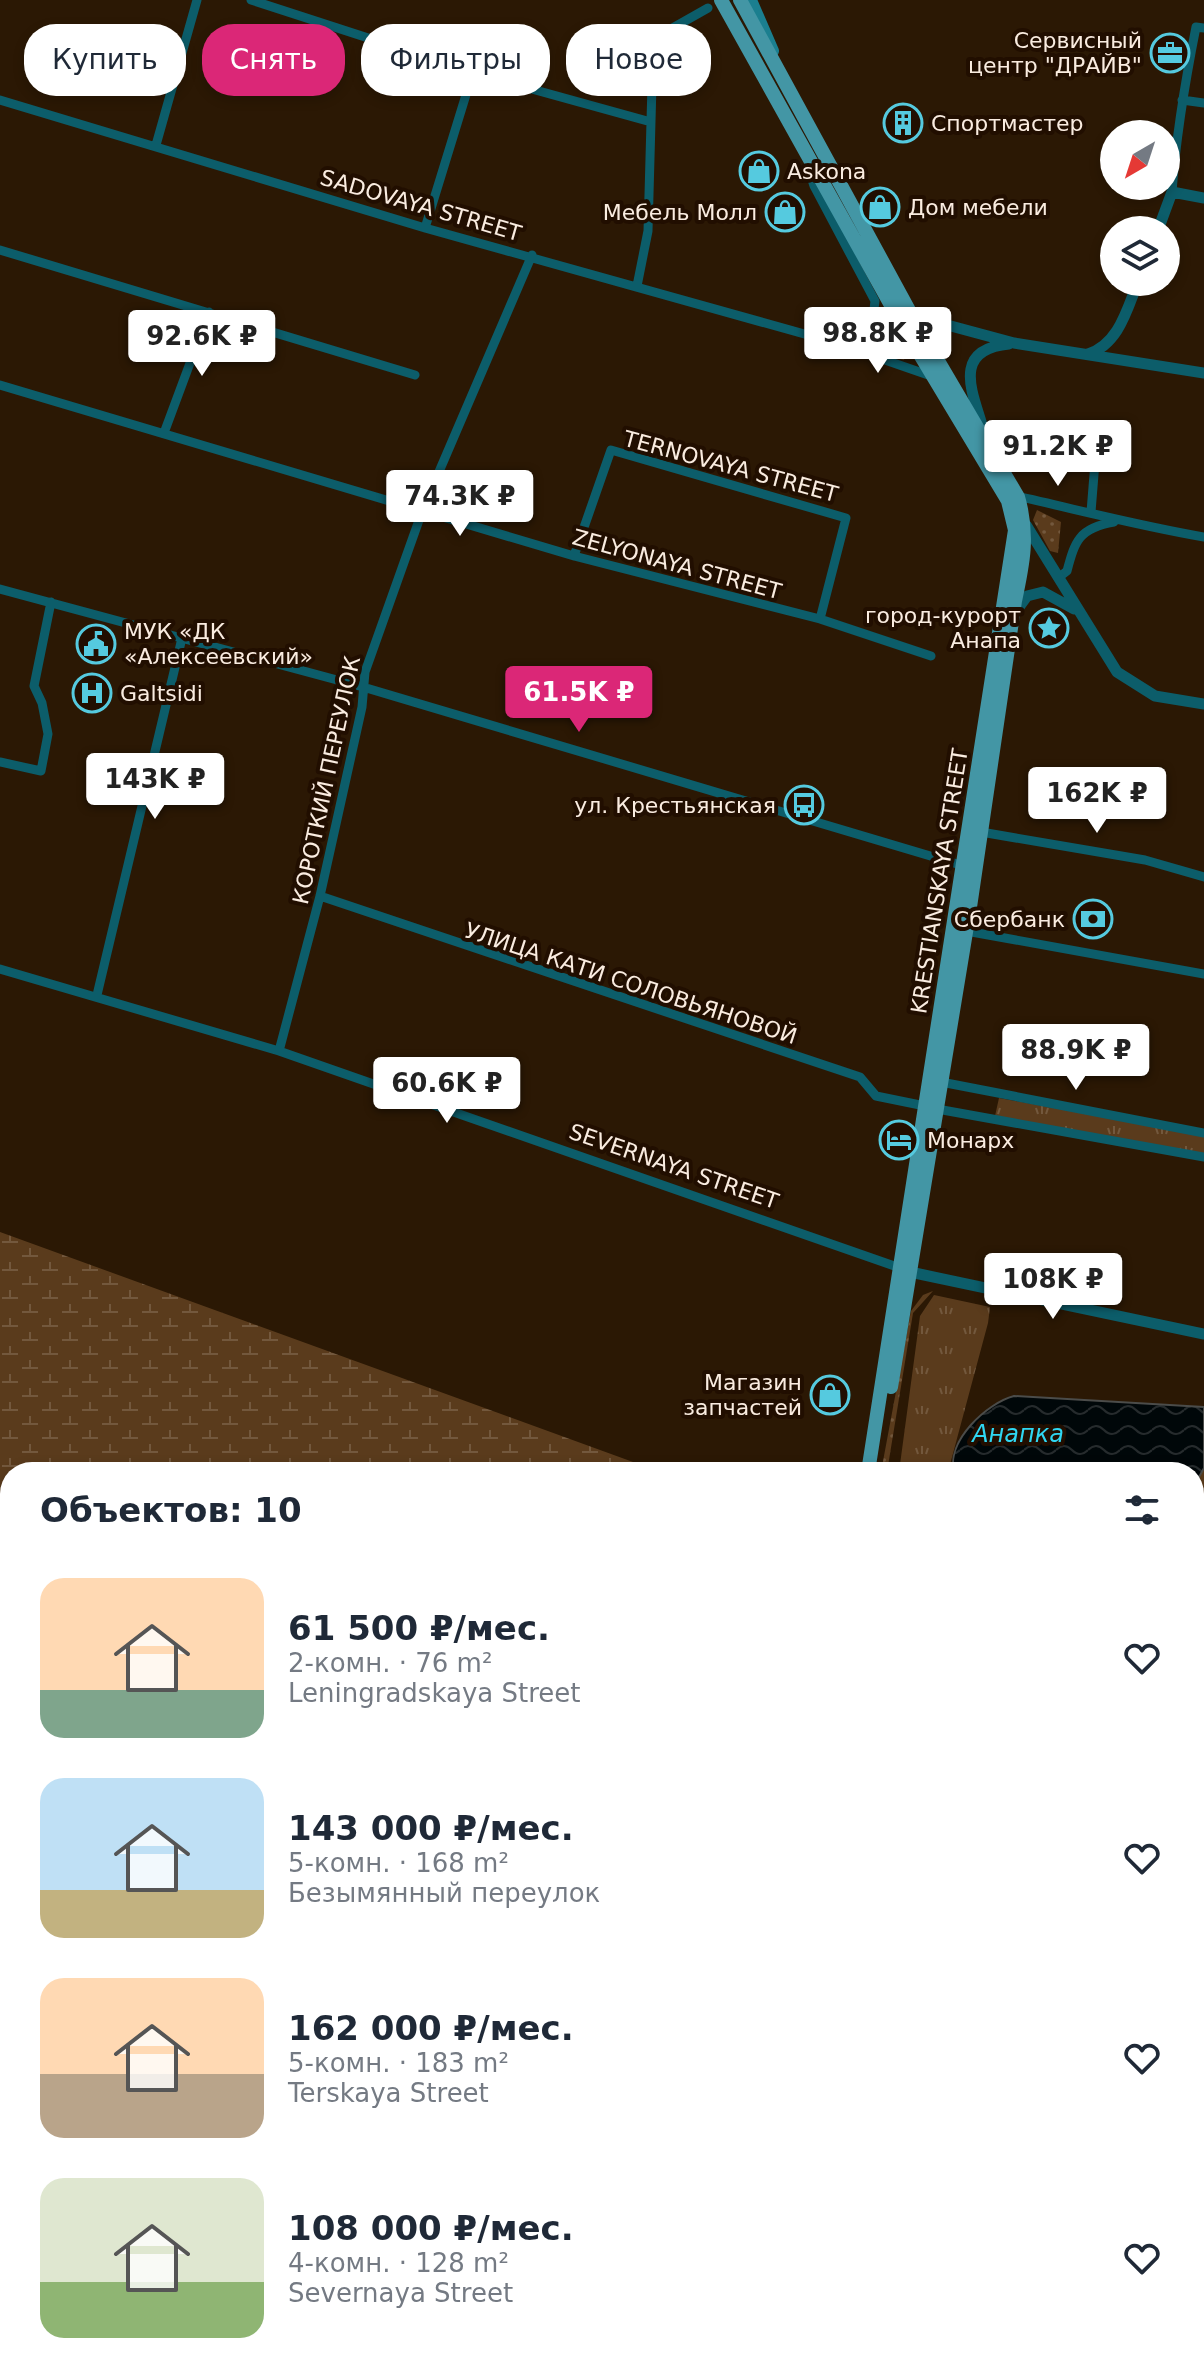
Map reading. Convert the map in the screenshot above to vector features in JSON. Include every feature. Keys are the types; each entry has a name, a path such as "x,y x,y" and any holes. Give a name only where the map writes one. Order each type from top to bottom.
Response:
{"main road":[{"name":"KRESTIANSKAYA STREET","path":"740,0 912,328 934,377 1026,525 1026,553 1012,619 966,931 941,1082 931,1108"},
{"path":"751,0 777,66"},
{"name":"KRESTIANSKAYA STREET","path":"714,4 912,328 986,441 1010,497 1015,530 1013,556 998,628 931,1108 905,1270"},
{"path":"870,1462 905,1270"},
{"path":"877,1462 905,1270"}],"street":[{"path":"156,145 197,0"},
{"path":"251,0 473,72 425,228"},
{"path":"637,286 648,231 653,48 662,34 714,4"},
{"path":"1180,120 1200,27"},
{"path":"550,94 651,122"},
{"name":"SADOVAYA STREET","path":"0,100 425,228 532,255 833,342 934,377"},
{"path":"1182,100 1204,103"},
{"path":"798,137 814,186 875,301 870,321 857,335 833,342"},
{"path":"1180,194 1204,198"},
{"path":"0,250 415,375"},
{"name":"КОРОТКИЙ ПЕРЕУЛОК","path":"279,1051 320,896 362,707 365,672 423,509 532,255"},
{"path":"1087,354 1105,347 1113,337 1132,296"},
{"path":"164,433 209,312"},
{"path":"912,328 936,322 1014,343 1204,373"},
{"path":"986,441 970,392 970,372 974,361 987,349 1014,343"},
{"name":"ZELYONAYA STREET","path":"0,385 574,556 820,619 931,656"},
{"path":"1091,512 1097,437"},
{"name":"TERNOVAYA STREET","path":"574,556 611,450 846,518 820,619"},
{"path":"1010,497 1091,512 1117,522 1204,537"},
{"path":"1058,578 1067,571 1070,553 1079,538 1099,525 1117,522"},
{"path":"1026,525 1110,664 1126,680 1155,696 1204,704"},
{"path":"0,589 363,687 964,866"},
{"path":"1012,619 1027,596 1043,592 1067,602 1079,615"},
{"path":"0,762 41,771 48,734 42,703 34,686 51,602"},
{"path":"97,995 182,638"},
{"path":"981,832 1145,860 1204,877"},
{"name":"УЛИЦА КАТИ СОЛОВЬЯНОВОЙ","path":"320,896 860,1077 876,1096 1204,1157"},
{"path":"966,931 1204,974"},
{"name":"SEVERNAYA STREET","path":"0,969 97,995 279,1051 905,1270 1204,1334"},
{"path":"941,1082 1204,1133"}],"green space":[{"path":"882,316 887,319 906,352 904,360 860,348 863,337"},
{"path":"1037,510 1061,522 1058,553 1050,551 1033,520"},
{"path":"999,1098 1204,1135 1204,1154 995,1116"},
{"path":"0,1232 633,1462 0,1462"},
{"path":"933,1291 913,1313 889,1462 883,1462 911,1311 923,1295"},
{"path":"934,1295 990,1307 951,1462 900,1462 920,1316"}],"water":[{"name":"Анапка","path":"1014,1396 1204,1407 1204,1462 953,1462 962,1436 981,1415"}],"place":[{"name":"Сервисный центр \"ДРАЙВ\"","path":"1170,53"},
{"name":"Спортмастер","path":"903,123"},
{"name":"Askona","path":"759,171"},
{"name":"Дом мебели","path":"880,207"},
{"name":"Мебель Молл","path":"785,212"},
{"name":"город-курорт Анапа","path":"1049,628"},
{"name":"МУК «ДК «Алексеевский»","path":"96,644"},
{"name":"Galtsidi","path":"92,693"},
{"name":"ул. Крестьянская","path":"804,805"},
{"name":"Сбербанк","path":"1093,919"},
{"name":"Монарх","path":"899,1140"},
{"name":"Магазин запчастей","path":"830,1395"}]}
